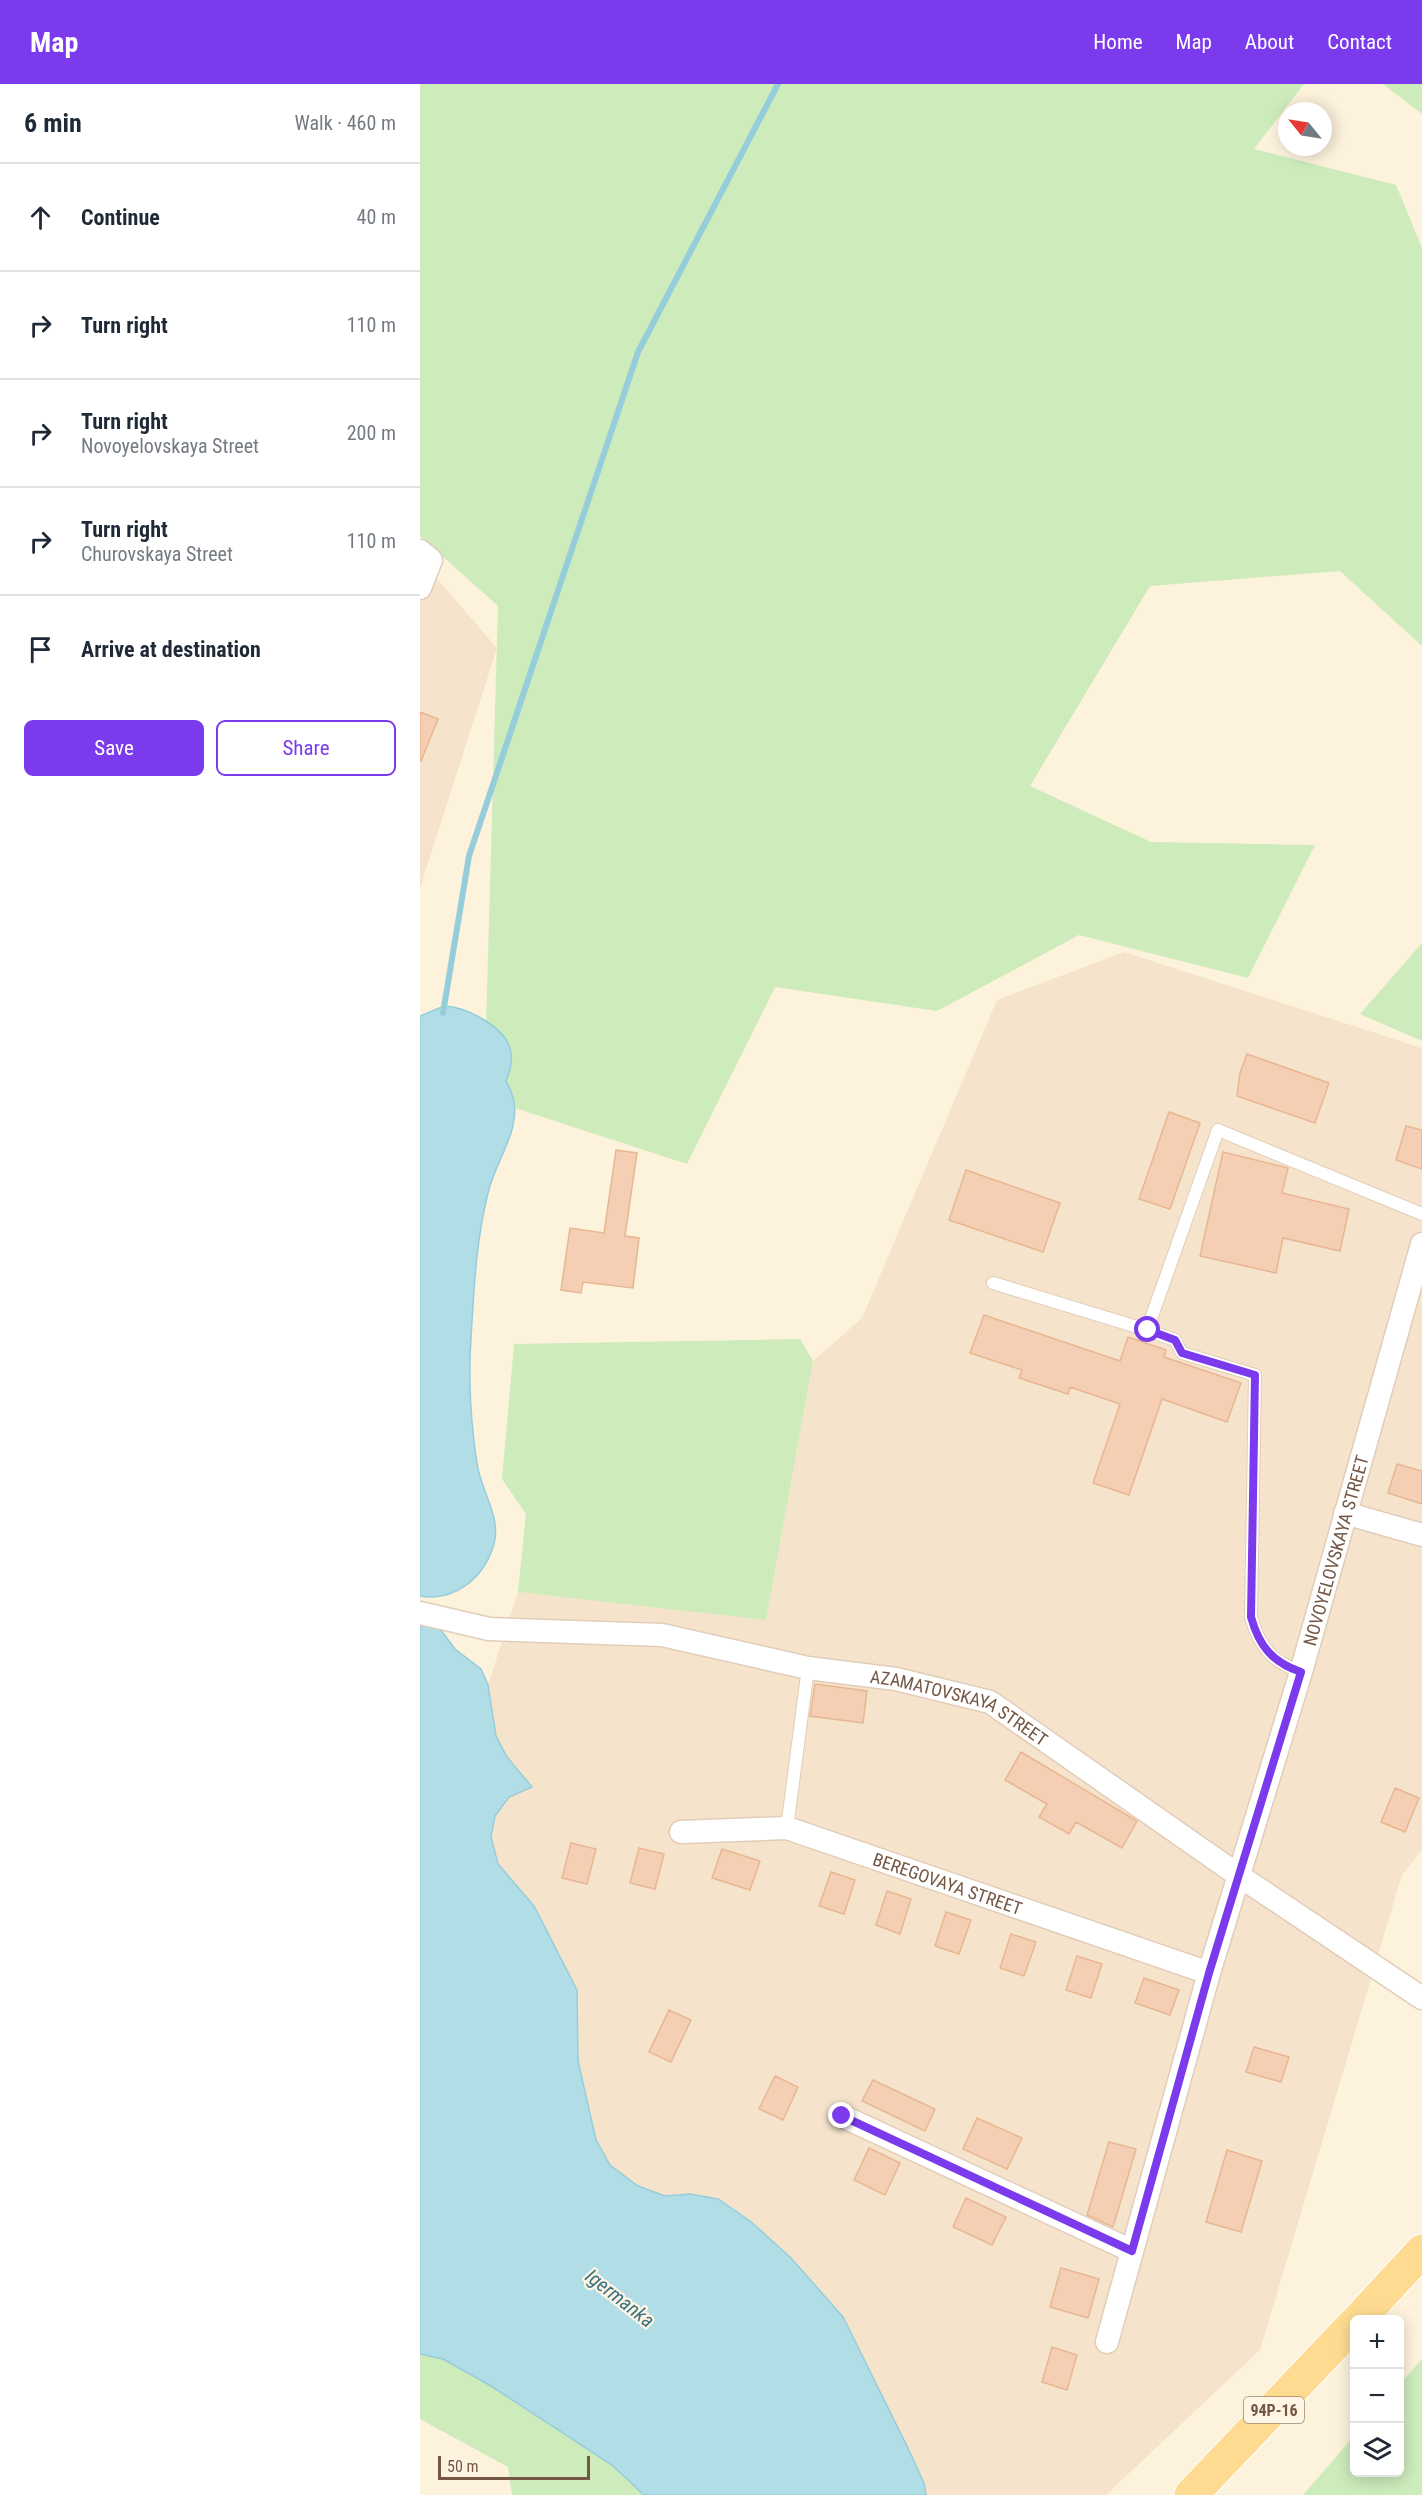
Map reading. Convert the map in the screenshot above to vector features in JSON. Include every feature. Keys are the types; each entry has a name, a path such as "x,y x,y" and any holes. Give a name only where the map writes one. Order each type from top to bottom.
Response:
{"main road":[{"path":"1363,2315 1422,2251"},
{"name":"94Р-16","path":"1191,2495 1350,2328"}],"street":[{"path":"420,588 426,555"},
{"name":"NOVOYELOVSKAYA STREET","path":"1107,2343 1209,1973 1301,1672 1422,1244"},
{"path":"1345,1513 1422,1535"},
{"name":"AZAMATOVSKAYA STREET","path":"420,1613 489,1629 662,1635 808,1668 896,1679 990,1702 1238,1875 1422,1998"},
{"name":"BEREGOVAYA STREET","path":"681,1832 787,1828 1209,1973"},
{"path":"842,2116 1132,2251"}],"lane":[{"path":"1148,1330 1218,1130 1422,1214"},
{"path":"993,1282 1148,1330 1175,1340 1182,1353 1255,1375 1251,1617 1257,1640 1282,1665 1301,1672"},
{"path":"787,1828 808,1668"}],"shaded area":[{"path":"420,559 497,648 420,888"},
{"path":"1124,952 1422,1048 1422,1850 1402,1875 1260,2350 1106,2495 926,2495 924,2483 907,2446 843,2317 791,2258 750,2221 690,2194 665,2196 638,2186 610,2165 596,2140 578,2061 577,1990 534,1906 498,1864 491,1837 495,1816 509,1797 532,1787 507,1757 496,1736 488,1685 518,1592 766,1619 813,1361 862,1318 997,1000"}],"green space":[{"path":"420,84 1304,84 1290,102 1278,102 1278,118 1254,149 1396,185 1422,248 1422,646 1340,571 1150,586 1030,786 1151,842 1315,845 1248,978 1079,935 937,1011 775,987 687,1164 484,1098 498,606 420,536"},
{"path":"1383,84 1422,84 1422,114"},
{"path":"1422,943 1422,1041 1360,1014"},
{"path":"800,1339 813,1361 766,1620 518,1592 526,1514 502,1479 514,1344"},
{"path":"420,2354 443,2359 491,2386 612,2465 644,2495 512,2495 508,2467 420,2419"},
{"path":"1422,2359 1422,2495 1303,2495 1350,2441 1350,2477 1404,2477 1404,2379"}],"water":[{"path":"444,1006 468,1011 490,1024 504,1037 511,1052 510,1070 506,1081 511,1091 515,1114 510,1137 491,1182 484,1211 476,1265 470,1353 471,1404 478,1469 493,1516 496,1535 489,1556 475,1577 456,1591 433,1597 420,1596 420,1016"},
{"name":"Igermanka","path":"420,1621 441,1630 455,1649 481,1669 488,1685 496,1736 507,1757 532,1787 509,1797 495,1816 491,1837 498,1864 534,1906 577,1990 578,2061 596,2140 610,2165 638,2186 665,2196 690,2194 718,2199 750,2221 791,2258 843,2317 907,2446 924,2483 926,2495 644,2495 612,2465 491,2386 443,2359 420,2354"}],"building":[{"path":"420,712 438,719 421,761 420,761"},
{"path":"1247,1054 1329,1083 1315,1123 1237,1096 1240,1073"},
{"path":"1169,1112 1200,1123 1170,1209 1139,1199"},
{"path":"1406,1126 1422,1130 1422,1169 1396,1160"},
{"path":"616,1150 637,1153 625,1236 639,1238 633,1288 583,1282 581,1293 561,1290 570,1228 604,1233"},
{"path":"1223,1152 1288,1168 1282,1193 1349,1209 1340,1251 1283,1238 1276,1273 1200,1256"},
{"path":"966,1170 1060,1203 1043,1252 949,1220"},
{"path":"984,1315 1120,1361 1128,1337 1166,1350 1164,1357 1241,1383 1227,1422 1162,1399 1129,1495 1093,1483 1120,1404 1070,1387 1068,1394 1019,1378 1022,1370 970,1353"},
{"path":"1397,1464 1422,1471 1422,1504 1388,1493"},
{"path":"815,1684 867,1691 863,1723 810,1716"},
{"path":"1021,1752 1137,1821 1122,1848 1076,1822 1069,1834 1039,1817 1047,1804 1005,1780"},
{"path":"1395,1788 1419,1798 1405,1832 1381,1822"},
{"path":"571,1843 596,1849 587,1884 562,1878"},
{"path":"639,1848 664,1854 655,1889 630,1883"},
{"path":"722,1849 760,1861 750,1890 712,1878"},
{"path":"831,1872 855,1880 844,1914 819,1906"},
{"path":"887,1891 911,1899 900,1934 876,1925"},
{"path":"946,1912 971,1920 959,1954 935,1946"},
{"path":"1011,1934 1036,1942 1024,1976 1000,1968"},
{"path":"1077,1956 1102,1964 1091,1998 1066,1990"},
{"path":"1144,1978 1179,1990 1170,2015 1135,2003"},
{"path":"669,2010 691,2020 671,2062 649,2052"},
{"path":"1254,2047 1289,2057 1281,2082 1246,2072"},
{"path":"775,2076 798,2087 783,2120 759,2109"},
{"path":"873,2080 935,2109 925,2131 862,2101"},
{"path":"977,2118 1022,2138 1007,2169 963,2149"},
{"path":"1109,2142 1136,2149 1113,2227 1087,2215"},
{"path":"869,2148 900,2163 885,2195 854,2180"},
{"path":"1227,2150 1262,2161 1241,2232 1206,2222"},
{"path":"966,2198 1006,2217 992,2245 953,2227"},
{"path":"1061,2268 1099,2279 1088,2318 1050,2307"},
{"path":"1052,2347 1077,2355 1067,2390 1042,2382"}],"waterway":[{"path":"443,1013 469,856 638,352 778,84"}],"route":[{"path":"842,2116 1132,2251 1209,1973 1301,1672 1282,1665 1257,1640 1251,1617 1255,1375 1182,1353 1175,1340 1148,1330"}]}
